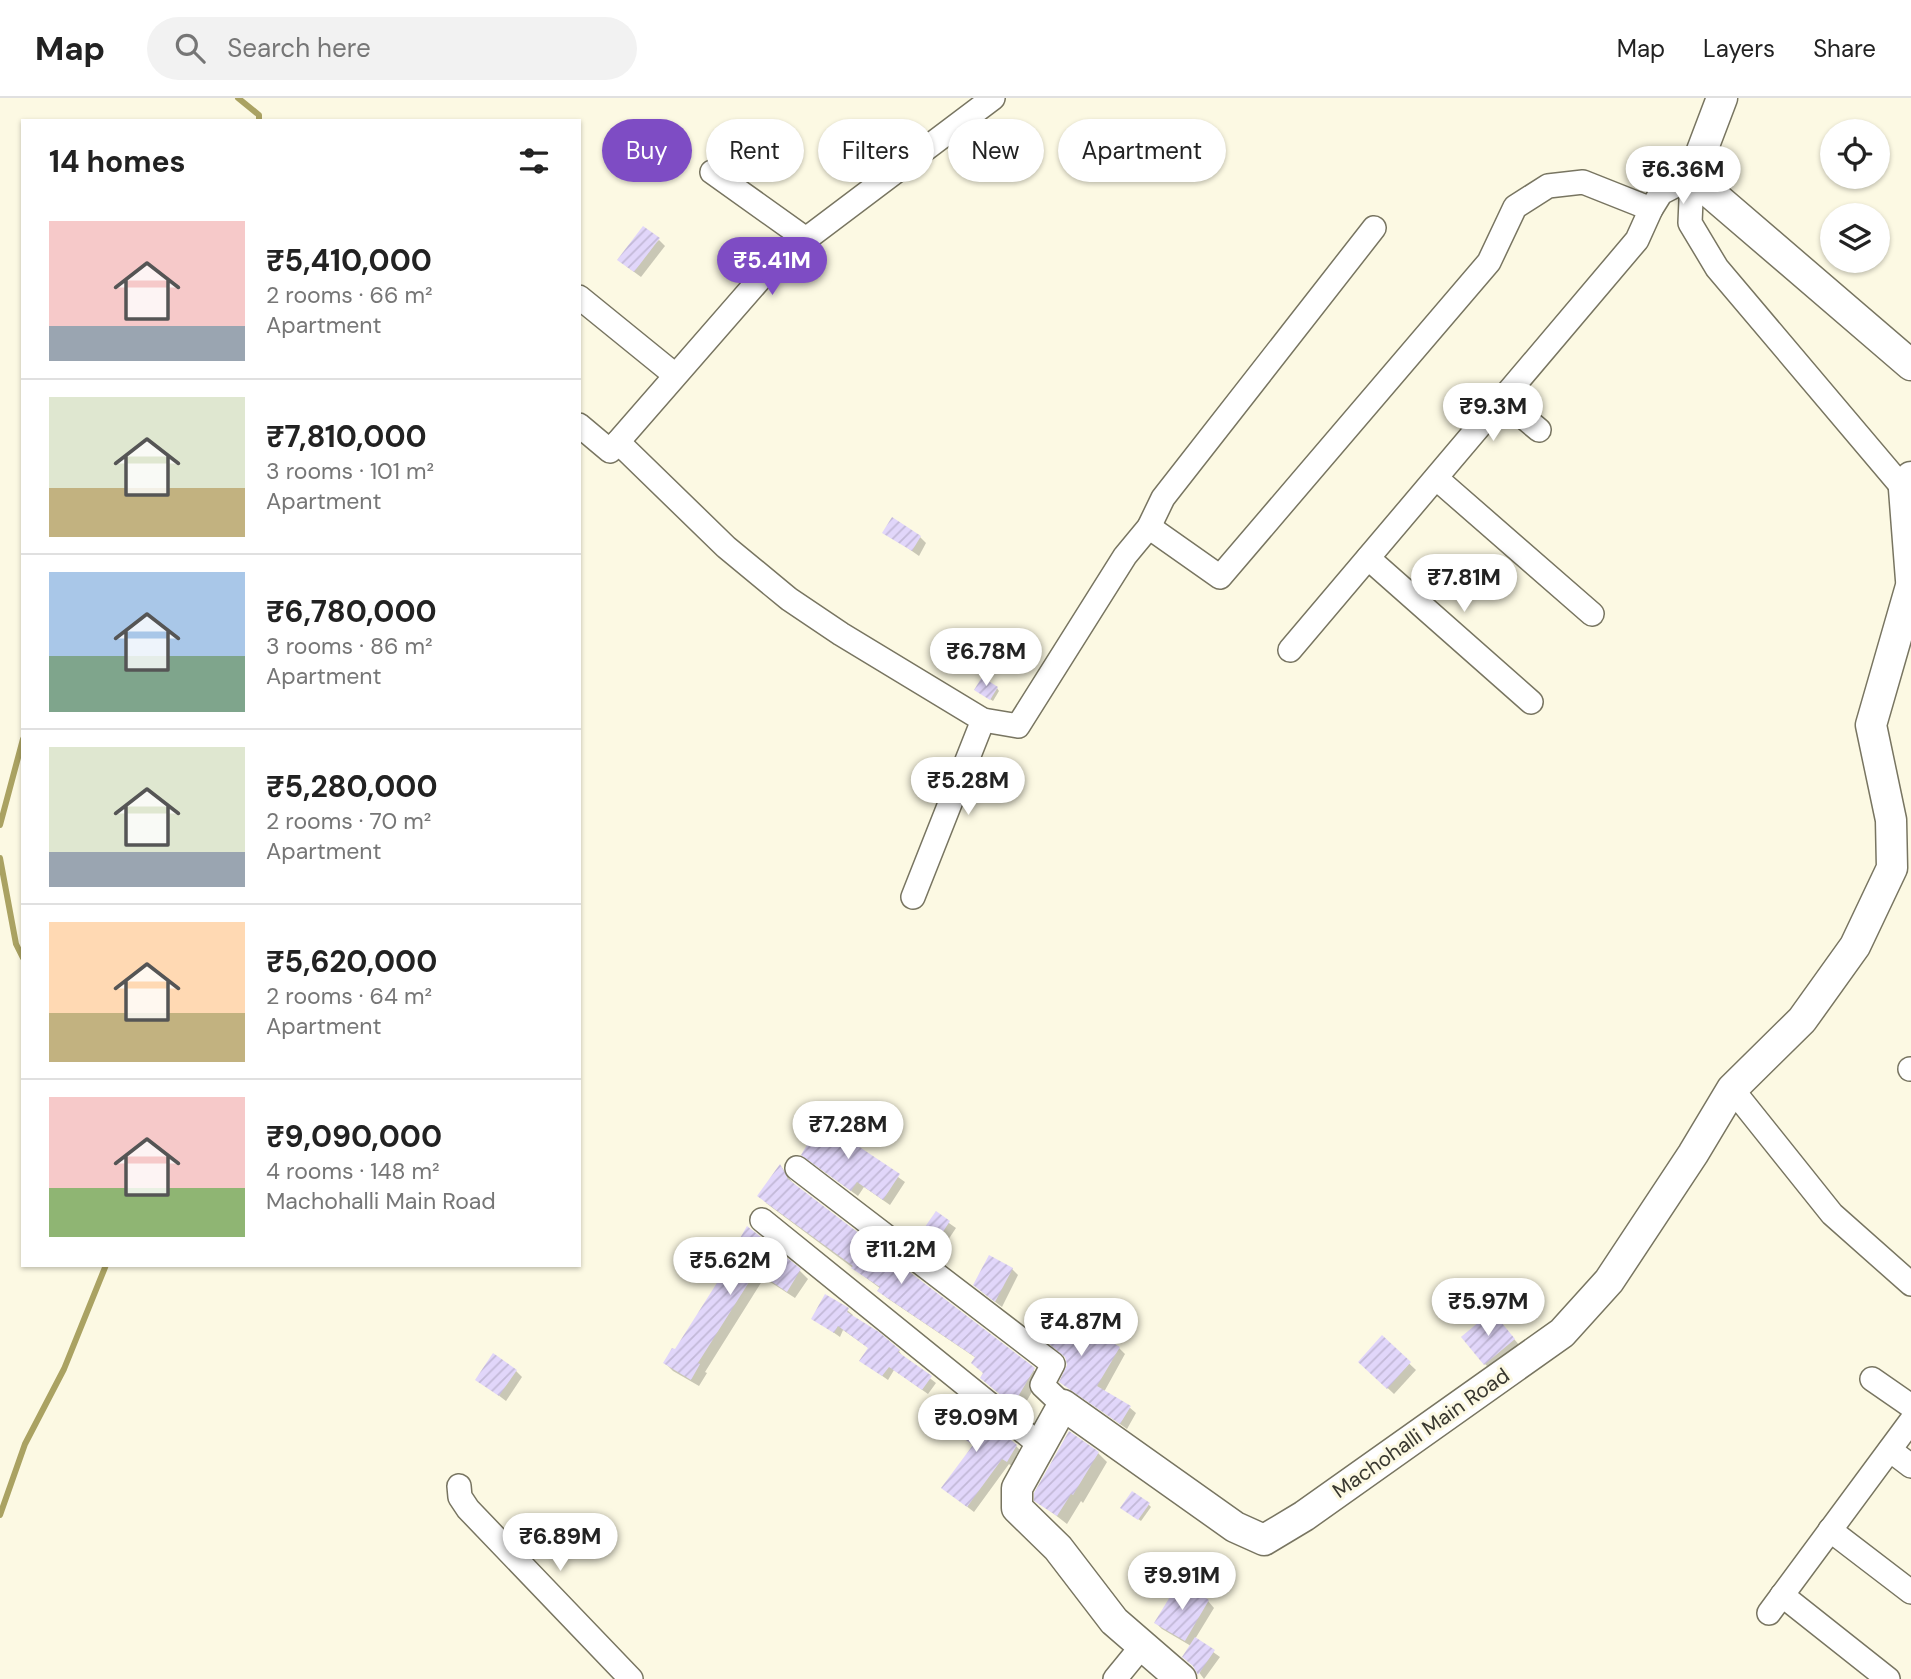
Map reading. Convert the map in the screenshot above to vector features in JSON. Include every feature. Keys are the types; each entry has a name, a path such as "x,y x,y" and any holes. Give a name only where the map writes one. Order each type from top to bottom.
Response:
{"street":[{"path":"581,427 610,451 773,264 993,98"},
{"path":"1722,98 1692,177 1690,223 1717,268 1909,486 1911,580"},
{"path":"1290,650 1637,240 1661,193 1692,177"},
{"path":"1692,177 1911,365"},
{"path":"726,182 806,239"},
{"path":"1149,527 1220,577 1489,262 1515,207 1548,186 1583,182 1651,209"},
{"path":"618,442 726,547 789,599 841,634 983,720 1018,726 1125,556 1149,527 1163,498 1374,228"},
{"path":"581,299 675,375"},
{"path":"1503,399 1539,430"},
{"path":"1436,478 1592,614"},
{"path":"1368,558 1531,702"},
{"name":"Machohalli Main Road","path":"1063,1405 1235,1527 1264,1540 1304,1516 1562,1333 1609,1281 1693,1154 1732,1089 1802,1020 1854,946 1892,868 1901,826 1871,725 1911,586"},
{"path":"913,897 983,720"},
{"path":"1732,1089 1832,1214 1911,1284"},
{"path":"797,1168 1053,1364 1042,1385 1063,1405 1017,1488 1017,1508 1058,1548 1114,1621 1181,1679"},
{"path":"762,1220 1040,1445"},
{"path":"1872,1379 1911,1406"},
{"path":"1888,1679 1776,1604 1911,1422"},
{"path":"1890,1450 1911,1466"},
{"path":"459,1486 460,1497 468,1509 631,1679"},
{"path":"1830,1530 1911,1592"},
{"path":"1115,1679 1142,1646"}],"building":[{"path":"643,226 660,238 634,272 617,260"},
{"path":"892,517 921,536 912,551 882,533"},
{"path":"982,677 998,687 990,700 974,690"},
{"path":"825,1115 841,1125 837,1132 900,1174 883,1200 857,1182 851,1191 801,1155"},
{"path":"780,1164 788,1179 1035,1368 1013,1405 980,1378 983,1373 971,1363 975,1357 877,1291 880,1287 757,1196"},
{"path":"936,1211 950,1221 933,1247 918,1237"},
{"path":"747,1226 801,1269 787,1292 756,1271 698,1363 700,1364 691,1380 663,1363 672,1348 675,1349 734,1256 731,1254"},
{"path":"989,1255 1013,1268 995,1302 973,1285"},
{"path":"825,1294 849,1308 847,1312 879,1332 900,1350 898,1352 932,1376 922,1390 889,1367 882,1376 859,1361 868,1348 838,1326 834,1333 811,1319"},
{"path":"1050,1298 1071,1310 1067,1316 1120,1347 1097,1386 1131,1406 1120,1424 1059,1382 1067,1365 1065,1357 1031,1329"},
{"path":"1492,1311 1515,1339 1484,1365 1461,1337"},
{"path":"1382,1335 1411,1362 1387,1389 1358,1362"},
{"path":"493,1353 517,1370 499,1396 475,1380"},
{"path":"964,1401 1017,1445 1007,1462 1002,1459 967,1507 941,1488 973,1445 946,1426"},
{"path":"1069,1431 1099,1452 1057,1516 1034,1501 1034,1493"},
{"path":"1132,1491 1150,1503 1138,1520 1120,1508"},
{"path":"1179,1582 1209,1600 1185,1641 1154,1623"},
{"path":"1195,1637 1215,1650 1198,1675 1193,1666 1182,1657"}],"waterway":[{"path":"238,98 259,115 259,119"},
{"path":"0,825 21,746"},
{"path":"0,858 16,944 21,954"},
{"path":"0,1515 25,1444 64,1369 105,1267"}]}
